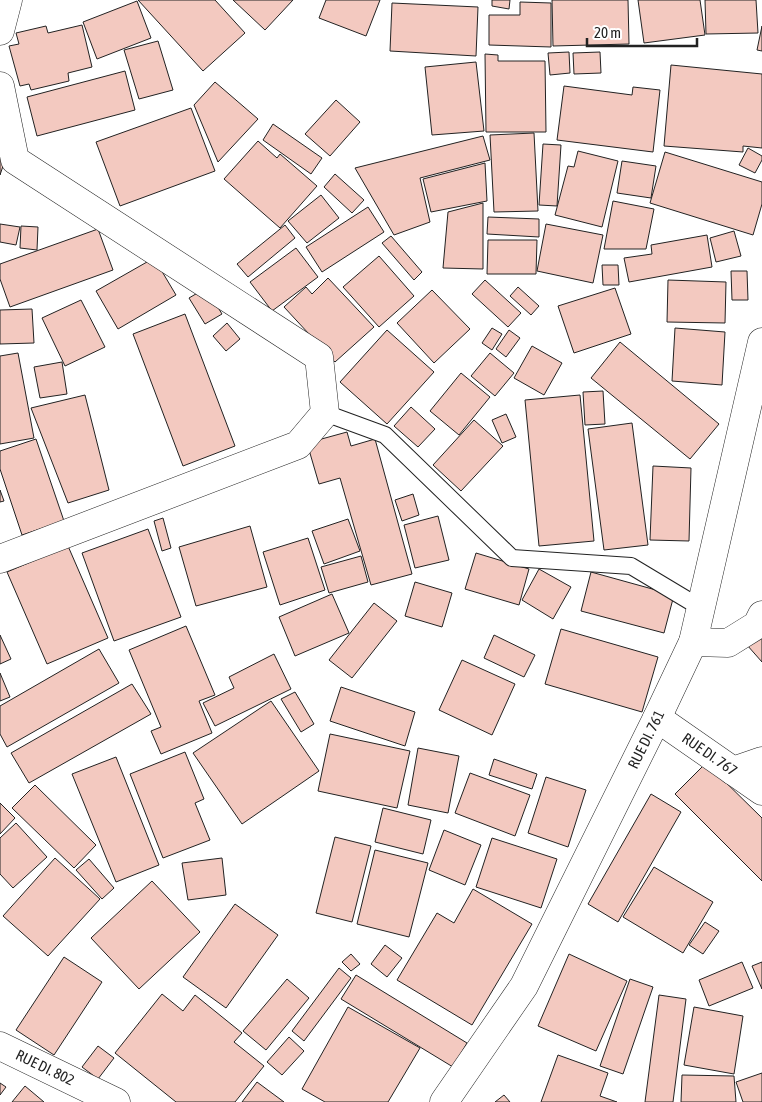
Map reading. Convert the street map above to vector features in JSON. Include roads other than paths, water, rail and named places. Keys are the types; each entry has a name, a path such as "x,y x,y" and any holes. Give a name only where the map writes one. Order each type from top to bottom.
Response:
{"street":[{"path":"0,31 8,0"},
{"path":"0,86 14,160 319,358 325,413 298,445 0,559"},
{"name":"RUE DI. 761","path":"444,1102 524,986 693,642 762,342"},
{"path":"693,642 728,643 756,625 762,615"},
{"name":"RUE DI. 767","path":"657,718 762,791"},
{"path":"734,771 762,761"},
{"name":"RUE DI. 802","path":"0,1046 116,1102"}],"lane":[{"path":"325,413 385,435 512,558 631,566 701,608"}]}
